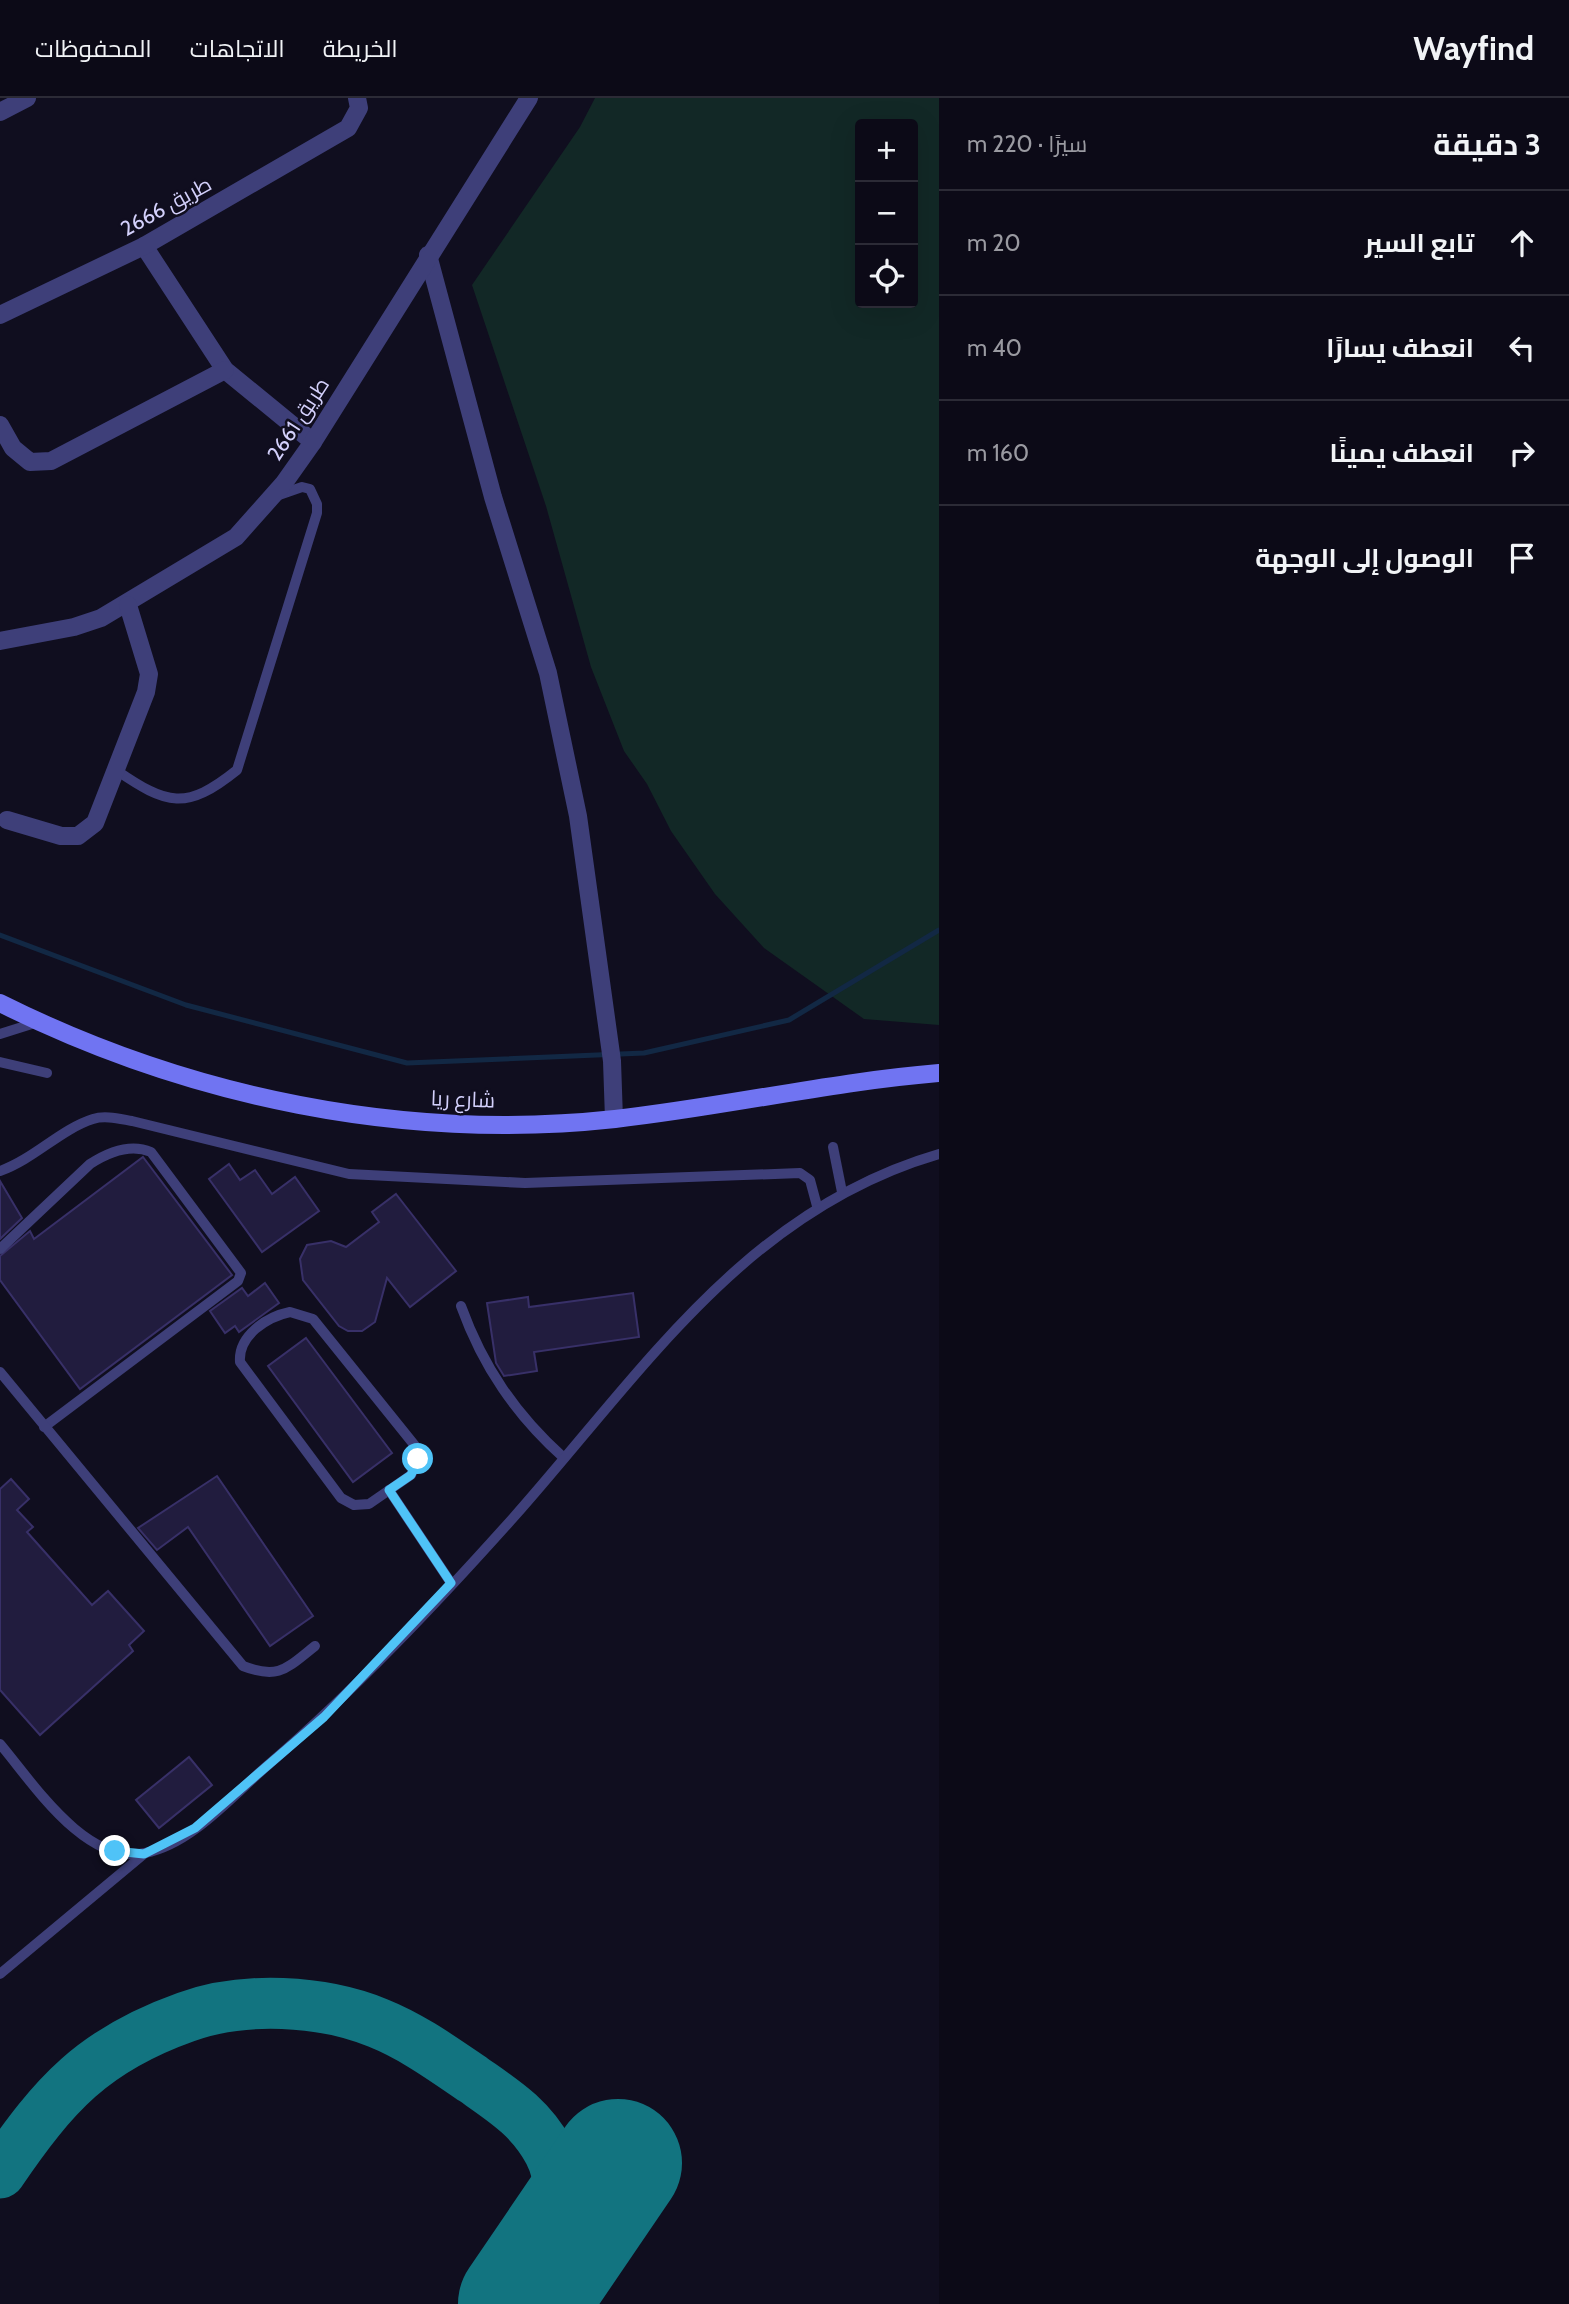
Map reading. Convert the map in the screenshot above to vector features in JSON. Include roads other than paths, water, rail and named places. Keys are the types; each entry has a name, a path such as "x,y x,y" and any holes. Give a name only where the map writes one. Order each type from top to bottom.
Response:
{"main road":[{"name":"شارع ريا","path":"0,1003 38,1022 153,1068 314,1108 397,1119 478,1123 614,1119 939,1073"}],"street":[{"name":"طريق 2666","path":"0,315 144,246 348,128 359,108 357,98"},
{"name":"طريق 2661","path":"0,641 74,627 128,605 236,537 270,500 313,442 528,98"},
{"path":"144,246 225,370 313,442"},
{"path":"428,255 493,497 548,673 578,816 612,1061 614,1119"},
{"path":"0,425 13,448 30,462 51,461 225,370"},
{"path":"7,820 61,836 78,836 95,823 146,692 149,674 128,605"}],"lane":[{"path":"116,770 159,797 173,799 211,791 237,770 317,513 314,496 310,489 302,486 270,500"},
{"path":"0,1034 38,1022"},
{"path":"0,1062 47,1073"},
{"path":"0,1171 23,1163 76,1128 100,1118 132,1121 349,1174 525,1183 800,1173 810,1180 817,1206"},
{"path":"833,1147 842,1192"},
{"path":"0,1249 90,1164 107,1153 141,1149 151,1152 241,1273 237,1281 44,1427"},
{"path":"0,1974 144,1854 195,1828 324,1717 451,1583 564,1458 656,1350 714,1289 817,1206 890,1170 939,1154"},
{"path":"461,1306 477,1347 502,1391 538,1435 564,1458"},
{"path":"298,1312 313,1320 416,1447 418,1459 414,1471 389,1490 369,1504 360,1506 341,1498 240,1362 241,1345 246,1337 282,1314 298,1312"},
{"path":"0,1372 243,1666 266,1674 276,1673 315,1646"},
{"path":"389,1490 451,1583"},
{"path":"0,1744 70,1825 93,1843 115,1851 144,1854"}],"waterway":[{"path":"0,935 186,1005 407,1063 644,1053 789,1020 939,930"}]}
